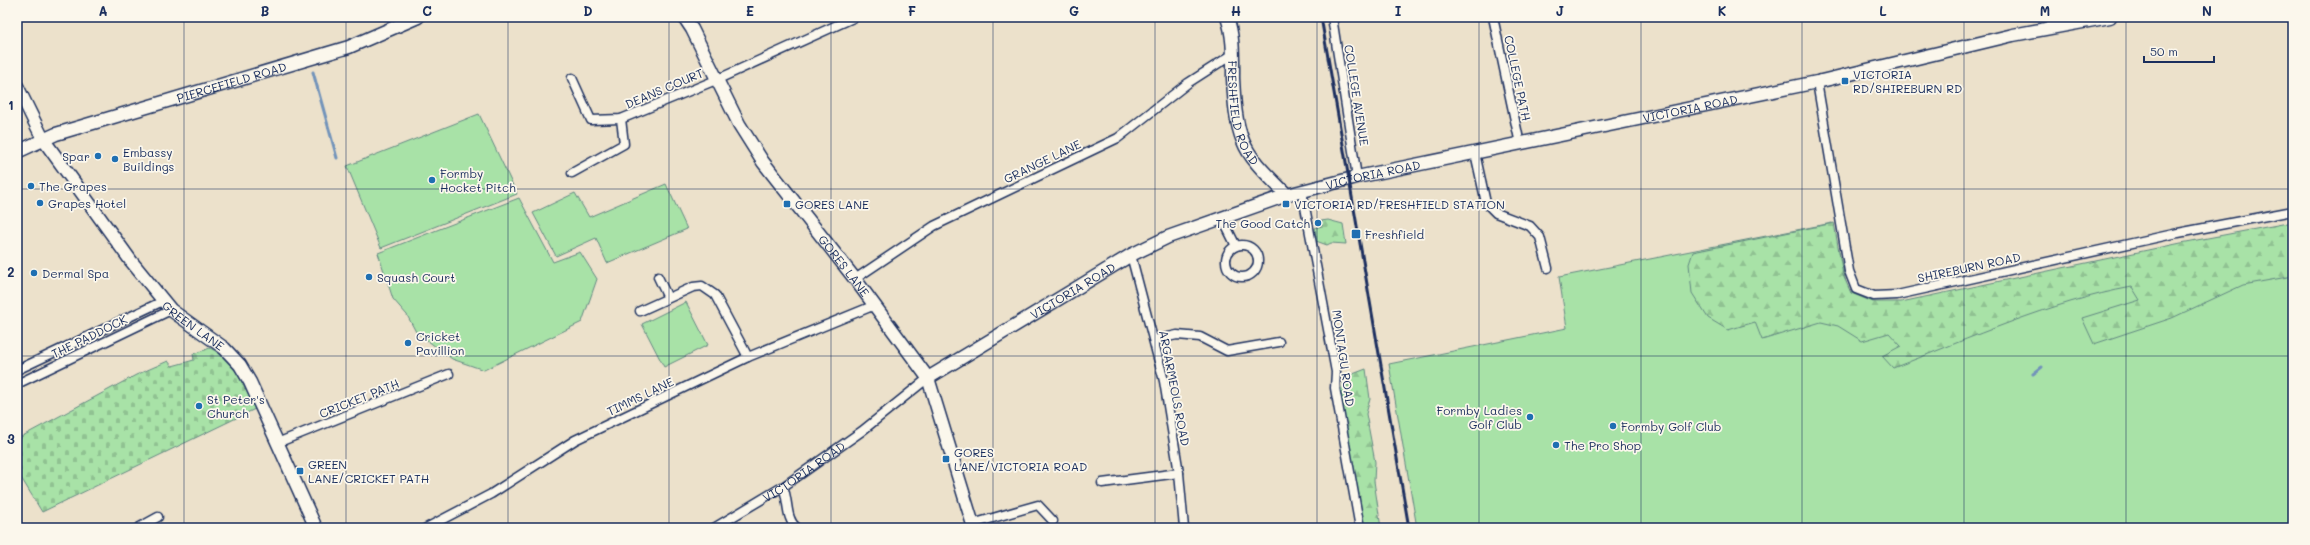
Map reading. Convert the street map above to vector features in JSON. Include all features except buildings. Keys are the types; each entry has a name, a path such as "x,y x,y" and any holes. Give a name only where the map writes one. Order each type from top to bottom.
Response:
{"street":[{"name":"PIERCEFIELD ROAD","path":"17,152 42,139 349,47 418,17"},
{"name":"GORES LANE","path":"684,17 692,29 739,124 763,162 855,279 928,378 973,526"},
{"name":"DEANS COURT","path":"572,78 591,120 621,119 716,80 855,17"},
{"name":"FRESHFIELD ROAD","path":"1228,17 1233,42 1233,84 1239,128 1243,142 1260,166 1287,195"},
{"name":"COLLEGE AVENUE","path":"1332,17 1357,177"},
{"name":"COLLEGE PATH","path":"1493,17 1520,144"},
{"name":"VICTORIA ROAD","path":"714,528 784,487 862,431 928,378 1131,255 1168,237 1287,195 1357,177 1817,82 2013,35 2110,17"},
{"name":"GRANGE LANE","path":"855,279 934,226 1118,138 1188,83 1233,54"},
{"name":"SHIREBURN ROAD","path":"1817,82 1849,271 1856,289 1874,296 1897,295 2178,233 2293,211"},
{"name":"GREEN LANE","path":"17,86 42,139 131,260 167,305 224,348 240,365 250,382 316,528"},
{"name":"DEANS COURT","path":"572,173 624,144 621,119"},
{"path":"1475,153 1486,203 1496,213 1530,226 1540,237 1548,268"},
{"name":"MONTAGU ROAD","path":"1302,191 1336,372 1335,388 1360,528"},
{"path":"1222,218 1236,246"},
{"path":"1247,245 1252,247 1258,256 1257,267 1250,275 1235,275 1228,268 1226,257 1236,246 1247,245"},
{"name":"ARGARMEOLS ROAD","path":"1131,255 1164,381 1179,473 1184,528"},
{"path":"658,277 668,298"},
{"path":"640,311 693,287 702,286 709,289 715,295 748,357"},
{"name":"THE PADDOCK","path":"17,370 167,305"},
{"name":"THE PADDOCK","path":"17,384 167,305"},
{"name":"TIMMS LANE","path":"426,528 491,494 575,440 748,357 874,305"},
{"path":"1154,340 1177,335 1200,337 1227,352 1279,342"},
{"name":"CRICKET PATH","path":"277,444 449,374"},
{"path":"1102,483 1179,473"},
{"path":"784,487 787,496 790,518 797,528"},
{"path":"973,526 1038,505 1053,521"},
{"path":"138,528 158,517"}],"green space":[{"name":"Formby Hocket Pitch","path":"479,114 517,194 381,248 347,166"},
{"path":"666,184 687,229 607,263 596,238 556,256 533,213 575,193 589,217"},
{"path":"519,198 553,262 580,252 597,279 582,322 484,370 452,359 416,332 407,315 393,299 378,253"},
{"path":"1328,220 1343,224 1346,244 1331,243 1327,245 1316,241 1315,228 1322,226 1321,221"},
{"path":"2293,222 2293,276 2243,285 2172,318 2094,344 2082,318 2140,300 2132,287 2101,294 2041,311 1893,368 1882,356 1901,346 1889,333 1862,341 1838,326 1821,322 1762,340 1755,322 1728,330 1708,318 1692,293 1689,264 1693,252 1834,223 1843,275 1851,293 1873,302 1901,302 2181,243"},
{"name":"Formby Golf Club","path":"1832,223 1848,291 1882,306 2293,245 2293,528 1417,528 1389,364 1567,328 1559,277"},
{"path":"686,302 708,345 664,367 642,324"},
{"path":"210,348 219,353 232,366 242,382 255,409 42,512 17,471 17,439 136,375 168,361 172,366 194,360 193,354"},
{"path":"1366,369 1370,399 1366,414 1375,462 1374,481 1381,528 1360,528 1338,402 1345,377"}],"waterway":[{"path":"313,72 337,158"},
{"path":"2033,374 2042,367"}],"railway":[{"path":"1321,17 1409,528"}],"place":[{"name":"VICTORIA RD/SHIREBURN RD","path":"1845,81"},
{"name":"Spar","path":"98,156"},
{"name":"Embassy Buildings","path":"115,159"},
{"name":"Formby Hocket Pitch","path":"432,180"},
{"name":"The Grapes","path":"31,186"},
{"name":"Grapes Hotel","path":"40,203"},
{"name":"GORES LANE","path":"787,204"},
{"name":"VICTORIA RD/FRESHFIELD STATION","path":"1286,204"},
{"name":"The Good Catch","path":"1318,223"},
{"name":"Freshfield","path":"1356,234"},
{"name":"Dermal Spa","path":"34,273"},
{"name":"Squash Court","path":"369,277"},
{"name":"Cricket Pavillion","path":"408,343"},
{"name":"St Peter's Church","path":"199,406"},
{"name":"Formby Ladies Golf Club","path":"1530,417"},
{"name":"Formby Golf Club","path":"1613,426"},
{"name":"The Pro Shop","path":"1556,445"},
{"name":"GORES LANE/VICTORIA ROAD","path":"946,459"},
{"name":"GREEN LANE/CRICKET PATH","path":"300,471"}]}
